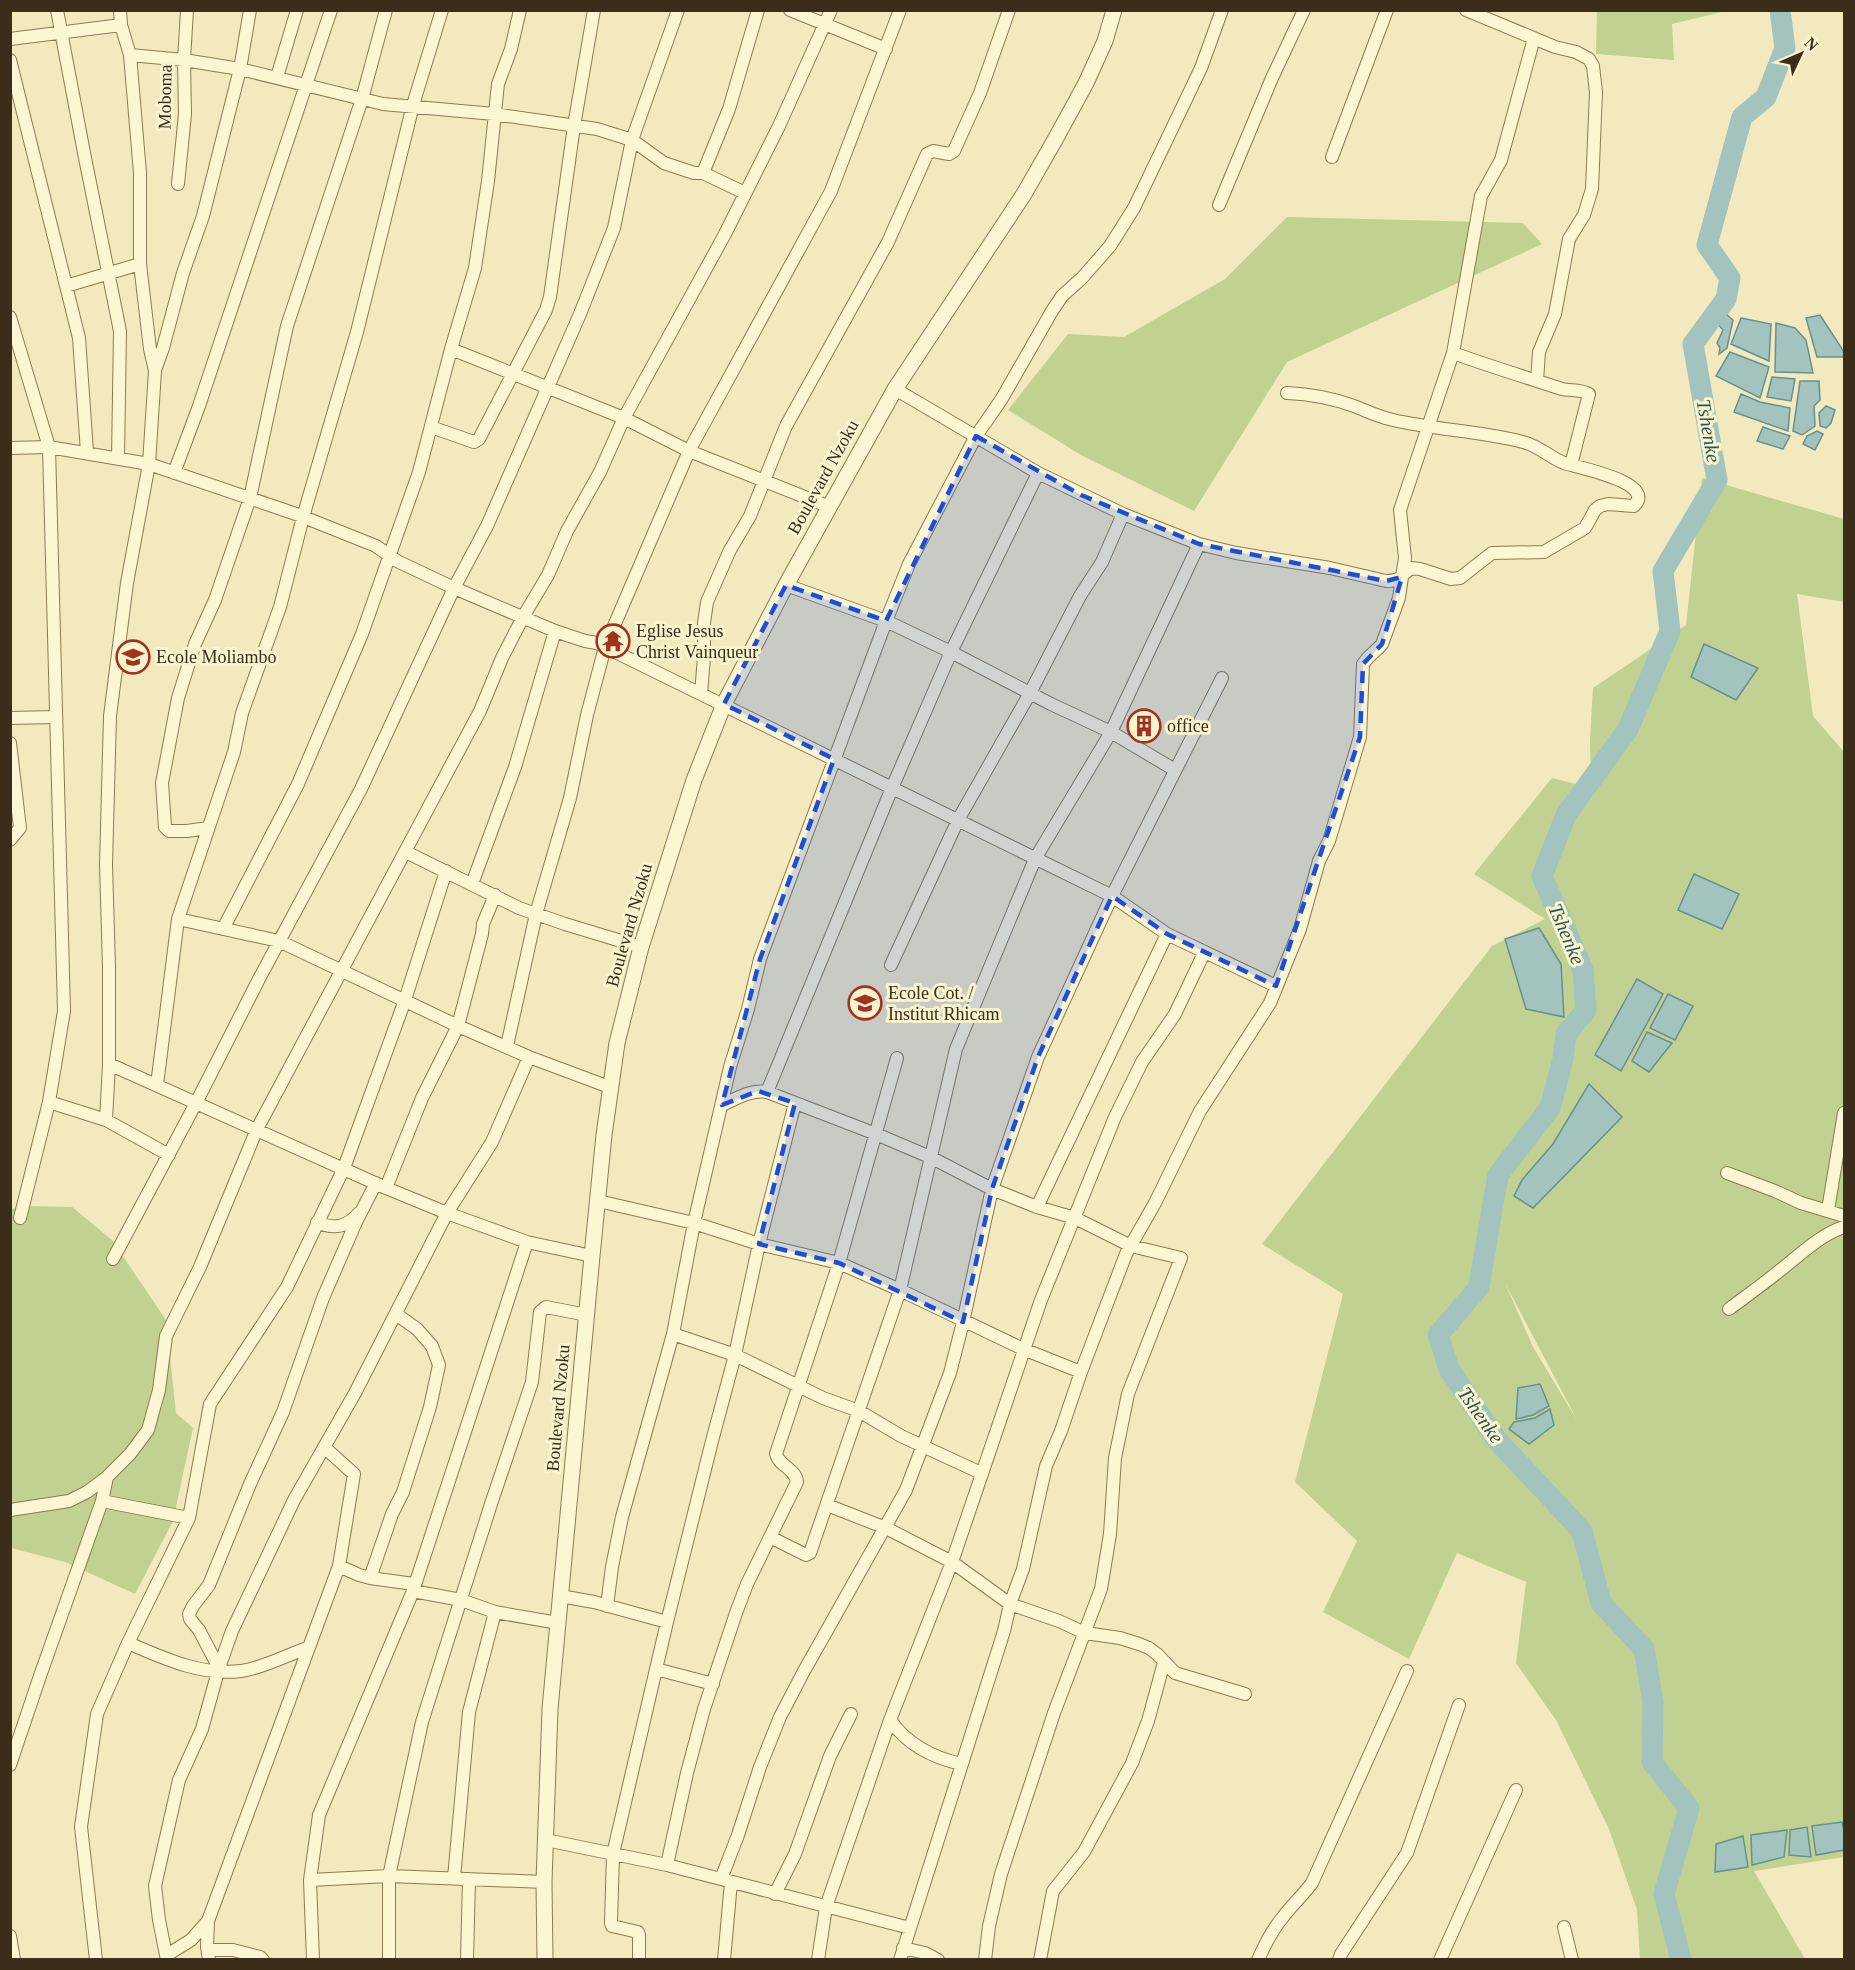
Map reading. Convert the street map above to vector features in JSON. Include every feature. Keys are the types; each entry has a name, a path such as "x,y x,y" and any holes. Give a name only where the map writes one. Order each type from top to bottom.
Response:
{"street":[{"path":"57,10 120,331 118,458"},
{"path":"120,10 121,25 130,55 140,173 140,264 150,349 155,371"},
{"name":"Moboma","path":"178,184 185,114 184,60 187,10"},
{"path":"106,1120 109,1064 109,967 106,865 110,716 127,583 149,464 155,371 183,273 203,216 240,69 250,10"},
{"path":"277,77 297,10"},
{"path":"174,473 199,406 331,10"},
{"path":"208,828 187,831 165,827 162,783 178,698 195,644 214,600 250,498 287,326 362,99 386,10"},
{"path":"157,1085 178,919 234,752 242,713 273,630 357,332 412,105 442,10"},
{"path":"223,929 298,784 362,633 419,472 451,349 476,268 498,84 512,49 520,10"},
{"path":"431,428 477,442 542,320 550,297 574,126 594,10"},
{"path":"113,1259 361,789 454,588 488,526 580,314 614,228 632,140 678,10"},
{"path":"703,173 729,109 758,10"},
{"path":"790,10 886,49"},
{"path":"10,1510 69,1501 87,1492 130,1455 148,1430 159,1390 166,1336 200,1267 257,1129 480,711 502,658 548,575 567,531 600,472 624,418 680,313 711,261 780,126 831,10"},
{"path":"507,1046 536,914 570,798 587,715 606,647 689,451 831,191 900,10"},
{"path":"701,694 707,602 730,550 750,516 792,414 888,242 927,154 933,152 949,154 954,151 980,93 1009,10"},
{"name":"Boulevard Nzoku","path":"545,1959 544,1882 550,1709 592,1256 616,1043 641,947 694,780 724,704 786,585 895,389 1024,194 1051,148 1105,41 1114,10"},
{"path":"608,1606 612,1567 622,1517 673,1334 694,1223 730,1067 768,937 886,621 909,564 976,436 1001,400 1062,296 1082,278 1110,246 1134,208 1196,77 1222,10"},
{"path":"1219,205 1272,78 1304,10"},
{"path":"1332,157 1387,10"},
{"path":"1470,12 1555,47 1576,52 1589,59 1593,66 1596,92 1592,189 1584,215 1569,239 1555,314 1539,352 1538,381"},
{"path":"10,39 121,25"},
{"path":"938,1959 925,1953 901,1954 1004,1631 1010,1604 1023,1569 1046,1466 1126,1254 1155,1203 1196,1118 1258,1024 1302,922 1319,861 1329,841 1360,737 1364,663 1382,644 1399,598 1405,558 1400,510 1453,353 1481,196 1501,160 1534,38"},
{"path":"130,55 184,60 240,69 382,104 494,114 597,129 632,140 664,163 685,171 703,173 745,193"},
{"path":"10,60 79,338 87,452"},
{"path":"66,286 140,264"},
{"path":"10,317 49,447 64,1011 49,1102 20,1218"},
{"path":"451,349 624,418 689,451 830,507"},
{"path":"1453,353 1567,390 1589,394 1571,465"},
{"path":"895,389 1038,473 1122,514 1198,544 1236,553 1330,568 1386,581 1395,581 1410,568 1451,579 1460,578 1492,553 1544,552 1585,528 1595,510 1600,506 1608,504 1634,506 1637,503 1638,493 1635,488 1606,474 1563,462 1534,445 1387,419 1313,394 1287,393"},
{"path":"10,448 49,447 149,464 303,517 375,546 405,565 454,588 555,631 606,647 724,704 1112,896 1167,934 1276,986"},
{"path":"766,1092 951,652 1038,473"},
{"path":"891,965 958,820 1030,693 1080,597 1102,562 1122,514"},
{"path":"770,1537 808,1554 827,1505 900,1290 956,1049 1035,859 1111,732 1198,544"},
{"path":"786,585 886,621 1111,732 1175,770"},
{"path":"472,884 515,767 555,631"},
{"path":"724,1959 726,1880 760,1767 780,1716 906,1490 950,1373 992,1189 1038,1057 1112,896 1222,678"},
{"path":"10,718 56,717"},
{"path":"10,743 20,828 10,840"},
{"path":"406,852 519,908 641,947"},
{"path":"96,1959 81,1827 97,1714 128,1643 189,1518 210,1404 287,1287 344,1168 405,1000 446,871"},
{"path":"317,1222 340,1227 354,1218 381,1185 458,1026 483,924 495,895"},
{"path":"178,919 279,941 458,1026 529,1057 612,1088"},
{"path":"1037,1206 1167,934"},
{"path":"818,1959 826,1907 890,1720 952,1562 1041,1300 1115,1117 1137,1071 1175,1014 1203,953"},
{"path":"324,1447 353,1471 354,1477 339,1566 208,1921 192,1940 167,1957 155,1886 179,1780 202,1729 232,1631 294,1500 324,1447 355,1393 447,1213 492,1142 529,1057"},
{"path":"667,1865 687,1773 713,1684 747,1584 797,1482 796,1475 778,1459 776,1454 839,1263 897,1058"},
{"path":"109,1064 447,1213 527,1242 592,1256"},
{"path":"722,1105 750,1093 766,1092 876,1134 930,1157 992,1189 1075,1218 1131,1246 1181,1258 1128,1394 1115,1458 1110,1534 1101,1589 1054,1713 1001,1874 989,1926 985,1959"},
{"path":"49,1102 106,1120 169,1155"},
{"path":"639,1959 638,1932 616,1929 611,1923 614,1854 666,1622 735,1355 759,1244 795,1103"},
{"path":"1828,1210 1845,1113"},
{"path":"1727,1173 1801,1203 1845,1216"},
{"path":"598,1201 694,1223 759,1244 839,1263 900,1290 963,1322 1081,1372"},
{"path":"219,1669 189,1614 209,1585 250,1484 283,1412 323,1298 364,1207"},
{"path":"1729,1310 1800,1253 1834,1231 1845,1227"},
{"path":"313,1959 310,1880 319,1815 414,1588 527,1242"},
{"path":"389,1959 389,1875 422,1722 532,1382 540,1312 546,1307 587,1315"},
{"path":"370,1578 392,1514 403,1492 430,1407 439,1365 432,1346 417,1329 396,1314"},
{"path":"673,1334 735,1355 823,1398 858,1411 901,1436 981,1473"},
{"path":"10,1765 102,1501 107,1477"},
{"path":"102,1501 189,1518"},
{"path":"827,1505 886,1528 952,1562 1010,1604 1059,1621 1085,1633 1120,1638 1139,1644 1149,1648 1175,1673 1245,1694"},
{"path":"339,1566 358,1575 461,1600 495,1612 558,1623"},
{"path":"560,1596 666,1622"},
{"path":"454,1878 469,1712 495,1612"},
{"path":"128,1643 190,1667 241,1671 308,1648"},
{"path":"1040,1959 1053,1891 1084,1852 1132,1763 1148,1721 1164,1662"},
{"path":"656,1669 713,1684"},
{"path":"1258,1959 1268,1937 1312,1883 1407,1671"},
{"path":"1340,1959 1341,1954 1407,1853 1459,1705"},
{"path":"775,1894 795,1854 830,1756 852,1714"},
{"path":"890,1720 899,1734 915,1745 936,1757 962,1764"},
{"path":"1440,1959 1516,1790"},
{"path":"546,1840 667,1865 910,1928"},
{"path":"310,1880 389,1875 544,1882"},
{"path":"467,1959 469,1879"},
{"path":"208,1921 208,1953"},
{"path":"1564,1927 1572,1959"},
{"path":"10,1936 14,1959"},
{"path":"208,1953 213,1950 233,1950 263,1959"}],"highlighted area":[{"path":"976,436 1081,495 1199,544 1386,581 1402,577 1382,644 1363,664 1360,737 1276,986 1167,934 1112,896 1038,1057 992,1189 963,1322 839,1263 759,1244 795,1103 758,1091 722,1105 760,959 834,759 724,704 786,585 886,621"}],"green space":[{"path":"1726,10 1672,24 1674,60 1596,54 1597,11"},
{"path":"1287,217 1523,223 1542,244 1287,362 1194,511 1081,455 1008,410 1068,334 1124,337 1225,279"},
{"path":"1702,478 1844,519 1844,602 1797,594 1813,716 1844,752 1844,1857 1754,1871 1805,1959 1640,1959 1637,1910 1609,1829 1556,1720 1516,1663 1526,1582 1457,1553 1409,1659 1323,1612 1357,1541 1295,1482 1343,1294 1262,1244 1492,946 1545,919 1474,874 1552,778 1591,788 1590,739 1593,688 1686,625","holes":["1505,1283 1577,1420 1533,1347"]},
{"path":"29,1206 72,1207 112,1240 166,1320 176,1413 193,1428 173,1521 135,1594 65,1562 11,1548 11,1209"}],"water":[{"path":"1726,314 1733,320 1727,348 1719,354 1720,348 1717,343 1723,330 1717,323"},
{"path":"1820,315 1844,352 1844,357 1817,357 1806,318"},
{"path":"1741,318 1771,324 1769,361 1731,344"},
{"path":"1776,323 1795,328 1806,340 1813,373 1775,372"},
{"path":"1730,352 1769,367 1760,398 1716,376"},
{"path":"1772,377 1795,379 1791,401 1767,397"},
{"path":"1800,381 1819,381 1820,400 1814,406 1815,426 1802,435 1793,431"},
{"path":"1741,394 1760,402 1790,408 1788,431 1734,412"},
{"path":"1826,406 1835,410 1831,423 1826,428 1820,426 1819,413"},
{"path":"1763,427 1790,436 1783,449 1757,441"},
{"path":"1817,431 1823,434 1815,450 1803,444 1807,436"},
{"path":"1704,644 1758,668 1736,700 1691,677"},
{"path":"1694,874 1739,894 1722,929 1678,910"},
{"path":"1539,928 1561,964 1564,1017 1526,1009 1505,939"},
{"path":"1637,979 1663,994 1621,1071 1595,1055"},
{"path":"1668,994 1693,1006 1675,1040 1650,1028"},
{"path":"1647,1032 1672,1043 1649,1072 1632,1061"},
{"path":"1589,1084 1622,1117 1533,1208 1514,1196 1522,1180 1553,1144"},
{"path":"1540,1384 1549,1406 1533,1415 1516,1419 1518,1388"},
{"path":"1550,1409 1554,1425 1529,1444 1509,1429 1514,1422 1535,1418"},
{"path":"1842,1822 1844,1850 1816,1855 1812,1826"},
{"path":"1807,1827 1811,1857 1789,1855 1790,1830"},
{"path":"1787,1830 1784,1857 1752,1865 1751,1835"},
{"path":"1743,1836 1748,1867 1715,1872 1716,1844"}],"waterway":[{"name":"Tshenke","path":"1681,1960 1664,1894 1689,1808 1652,1762 1653,1703 1644,1649 1601,1603 1582,1531 1497,1440 1449,1369 1438,1335 1479,1287 1498,1175 1550,1108 1563,1059 1566,1034 1586,1010 1583,970 1542,876 1566,815 1628,729 1670,631 1663,571 1717,480 1693,344 1726,299 1730,278 1707,245 1742,117 1766,97 1785,48 1780,10"}],"place":[{"name":"Eglise Jesus Christ Vainqueur","path":"613,641"},
{"name":"Ecole Moliambo","path":"133,657"},
{"name":"office","path":"1144,726"},
{"name":"Ecole Cot. / Institut Rhicam","path":"865,1003"}]}
